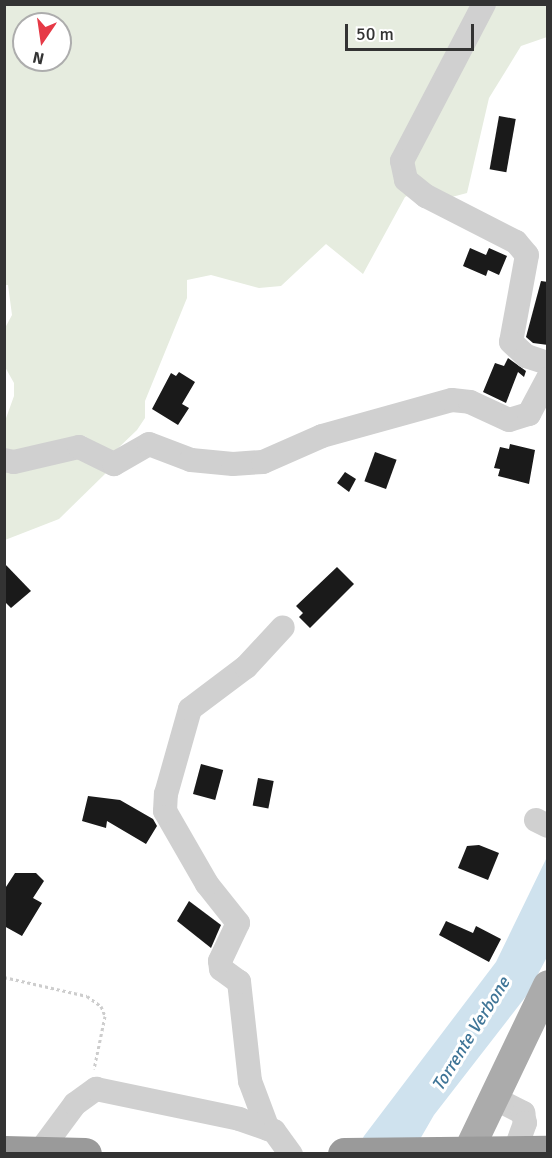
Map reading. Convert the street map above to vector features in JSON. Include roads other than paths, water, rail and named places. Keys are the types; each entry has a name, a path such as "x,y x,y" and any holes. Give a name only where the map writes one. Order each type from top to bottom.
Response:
{"highway":[{"path":"4,1152 85,1154"},
{"path":"344,1154 548,1152"}],"main road":[{"path":"467,1154 548,985"}],"street":[{"path":"484,4 402,161 406,180 426,196 516,242 527,255 511,342 526,356 548,363"},
{"path":"4,460 14,462 79,447 114,464 149,444 191,460 233,464 263,462 332,432 452,400 470,402 509,420 528,414 548,379"},
{"path":"283,627 246,667 190,709 166,794 165,811 207,884 238,923 220,961 221,969 239,982 250,1081 268,1129 291,1154"},
{"path":"38,1154 75,1104 96,1089 121,1091 268,1129"},
{"path":"494,1098 523,1113 525,1123 514,1154"}],"water":[{"name":"Torrente Verbone","path":"547,857 547,957 527,995 434,1115 412,1153 354,1154 364,1136 496,962"}]}
